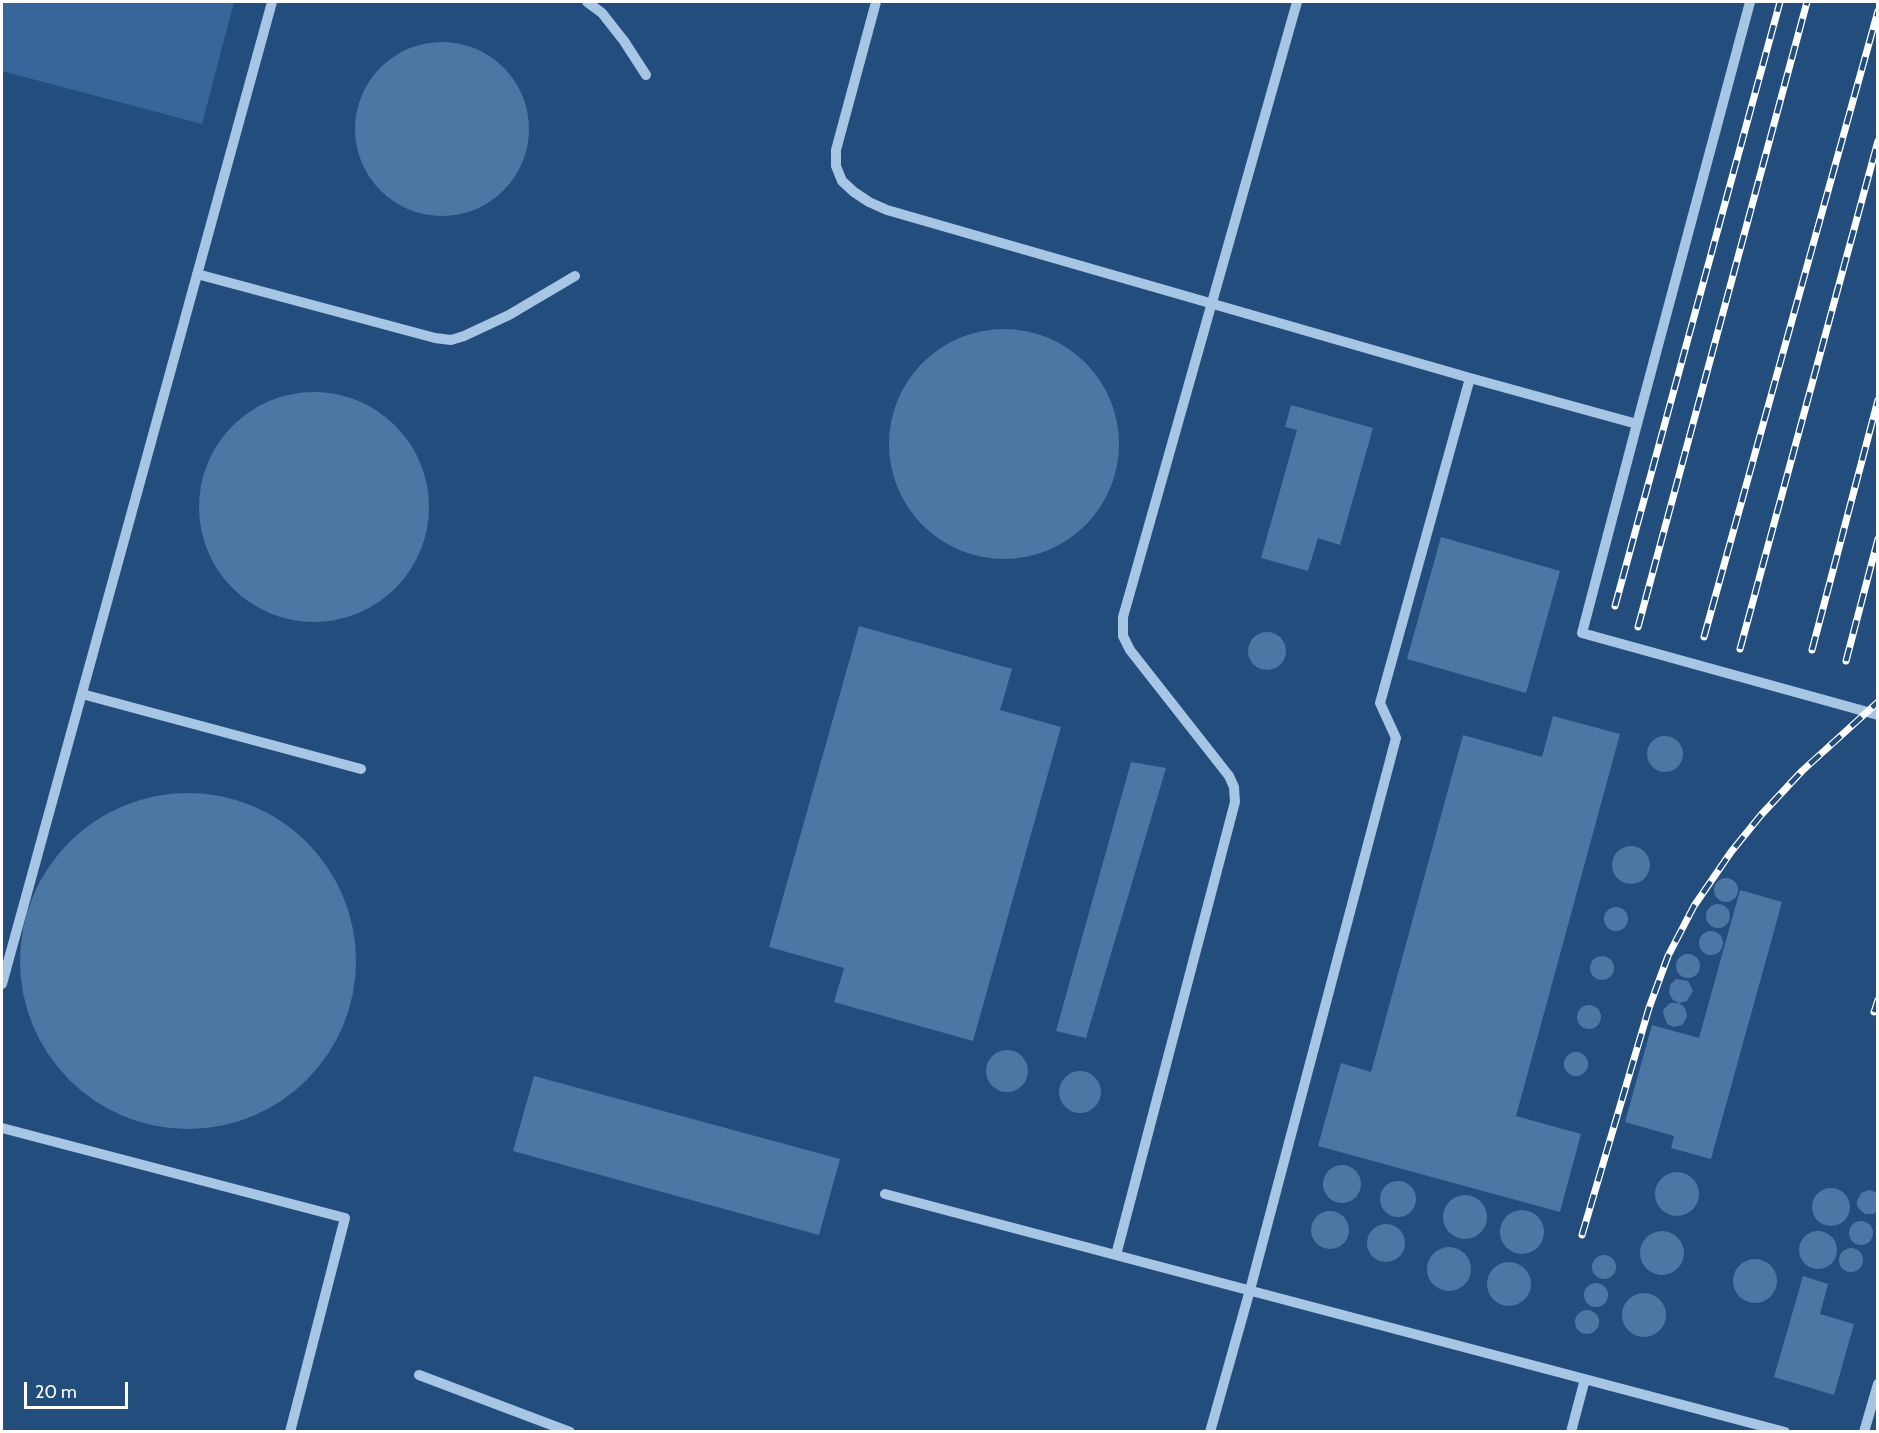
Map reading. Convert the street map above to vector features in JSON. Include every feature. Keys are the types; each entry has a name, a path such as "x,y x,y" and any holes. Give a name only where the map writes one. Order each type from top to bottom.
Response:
{"lane":[{"path":"2,984 272,2"},
{"path":"587,2 602,13 646,75"},
{"path":"876,2 836,150 836,166 842,181 869,202 887,210 1637,424"},
{"path":"1116,1255 1234,802 1234,787 1229,776 1130,650 1123,636 1123,617 1297,2"},
{"path":"1750,2 1582,633 1878,715"},
{"path":"197,274 435,338 452,340 509,315 575,276"},
{"path":"1210,1431 1250,1290 1396,738 1380,703 1470,378"},
{"path":"82,694 361,769"},
{"path":"2,1128 345,1218 290,1431"},
{"path":"885,1194 1785,1431"},
{"path":"418,1375 570,1431"},
{"path":"1571,1431 1585,1379"},
{"path":"1864,1431 1878,1384"}],"shaded area":[{"path":"2,2 234,2 202,124 2,71"}],"building":[{"path":"442,42 459,43 475,48 504,67 523,96 528,112 528,146 523,162 504,191 475,210 459,215 442,216 425,215 409,210 380,191 361,162 356,146 355,129 356,112 361,96 380,67 409,48 425,43"},
{"path":"1004,329 1026,331 1048,338 1068,348 1093,371 1100,380 1114,411 1119,444 1117,466 1110,488 1100,508 1077,533 1068,540 1037,554 1004,559 982,557 960,550 940,540 915,517 908,508 894,477 889,444 891,422 898,400 908,380 931,355 940,348 971,334"},
{"path":"303,392 325,392 358,400 378,411 396,425 410,443 421,463 429,496 427,529 421,551 410,571 396,589 378,603 358,614 325,622 303,622 270,614 250,603 232,589 218,571 207,551 199,518 199,496 207,463 218,443 232,425 250,411 270,400"},
{"path":"1291,405 1373,428 1340,545 1318,538 1308,571 1261,558 1297,430 1285,427"},
{"path":"1441,537 1560,571 1526,693 1407,659"},
{"path":"859,626 1012,669 1000,710 1061,727 973,1041 834,1002 844,968 769,947"},
{"path":"1267,632 1280,638 1286,651 1280,664 1267,670 1254,664 1248,651 1254,638"},
{"path":"1553,716 1620,734 1516,1116 1581,1134 1560,1212 1318,1146 1341,1063 1371,1072 1463,735 1542,757"},
{"path":"1665,736 1678,741 1683,754 1678,767 1665,772 1652,767 1647,754 1652,741"},
{"path":"1131,762 1166,768 1086,1038 1056,1031"},
{"path":"188,793 221,796 252,806 281,821 307,842 328,868 343,897 353,928 356,961 353,994 343,1025 328,1054 307,1080 281,1101 252,1116 221,1126 188,1129 155,1126 124,1116 95,1101 69,1080 48,1054 33,1025 23,994 20,961 23,928 33,897 48,868 69,842 95,821 124,806 155,796"},
{"path":"1631,846 1644,852 1650,865 1644,878 1631,884 1618,878 1612,865 1618,852"},
{"path":"1726,878 1735,881 1738,890 1735,899 1726,902 1717,899 1714,890 1717,881"},
{"path":"1740,890 1782,902 1711,1159 1671,1148 1674,1136 1625,1122 1652,1025 1699,1038"},
{"path":"1718,904 1727,907 1730,916 1727,925 1718,928 1709,925 1706,916 1709,907"},
{"path":"1616,907 1625,910 1628,919 1625,928 1616,931 1607,928 1604,919 1607,910"},
{"path":"1711,931 1720,934 1723,943 1720,952 1711,955 1702,952 1699,943 1702,934"},
{"path":"1688,954 1697,957 1700,966 1697,975 1688,978 1679,975 1676,966 1679,957"},
{"path":"1602,956 1611,959 1614,968 1611,977 1602,980 1593,977 1590,968 1593,959"},
{"path":"1676,979 1688,981 1693,991 1687,1001 1679,1003 1673,1000 1669,993 1670,985"},
{"path":"1670,1003 1679,1003 1685,1008 1687,1015 1682,1025 1674,1027 1667,1024 1663,1013"},
{"path":"1589,1005 1598,1008 1601,1017 1598,1026 1589,1029 1580,1026 1577,1017 1580,1008"},
{"path":"1007,1050 1022,1056 1028,1071 1022,1086 1007,1092 992,1086 986,1071 992,1056"},
{"path":"1576,1052 1585,1055 1588,1064 1585,1073 1576,1076 1567,1073 1564,1064 1567,1055"},
{"path":"1080,1071 1095,1077 1101,1092 1095,1107 1080,1113 1065,1107 1059,1092 1065,1077"},
{"path":"534,1076 840,1159 819,1235 513,1151"},
{"path":"1342,1165 1355,1171 1361,1184 1355,1197 1342,1203 1329,1197 1323,1184 1329,1171"},
{"path":"1677,1172 1693,1178 1699,1194 1693,1210 1677,1216 1661,1210 1655,1194 1661,1178"},
{"path":"1398,1181 1411,1186 1416,1199 1411,1212 1398,1217 1385,1212 1380,1199 1385,1186"},
{"path":"1831,1188 1844,1194 1850,1207 1844,1220 1831,1226 1818,1220 1812,1207 1818,1194"},
{"path":"1869,1190 1878,1193 1878,1211 1865,1214 1859,1209 1857,1201 1861,1193"},
{"path":"1465,1195 1481,1201 1487,1217 1481,1233 1465,1239 1449,1233 1443,1217 1449,1201"},
{"path":"1522,1210 1538,1216 1544,1232 1538,1248 1522,1254 1506,1248 1500,1232 1506,1216"},
{"path":"1330,1211 1343,1217 1349,1230 1343,1243 1330,1249 1317,1243 1311,1230 1317,1217"},
{"path":"1861,1221 1870,1224 1873,1233 1870,1242 1861,1245 1852,1242 1849,1233 1852,1224"},
{"path":"1386,1224 1399,1230 1405,1243 1399,1256 1386,1262 1373,1256 1367,1243 1373,1230"},
{"path":"1662,1231 1678,1237 1684,1253 1678,1269 1662,1275 1646,1269 1640,1253 1646,1237"},
{"path":"1818,1231 1831,1237 1837,1250 1831,1263 1818,1269 1805,1263 1799,1250 1805,1237"},
{"path":"1449,1247 1465,1253 1471,1269 1465,1285 1449,1291 1433,1285 1427,1269 1433,1253"},
{"path":"1851,1248 1860,1251 1863,1260 1860,1269 1851,1272 1842,1269 1839,1260 1842,1251"},
{"path":"1604,1255 1613,1258 1616,1267 1613,1276 1604,1279 1595,1276 1592,1267 1595,1258"},
{"path":"1755,1259 1771,1265 1777,1281 1771,1297 1755,1303 1739,1297 1733,1281 1739,1265"},
{"path":"1509,1262 1525,1268 1531,1284 1525,1300 1509,1306 1493,1300 1487,1284 1493,1268"},
{"path":"1803,1276 1828,1284 1820,1314 1854,1324 1834,1395 1774,1377"},
{"path":"1596,1283 1605,1286 1608,1295 1605,1304 1596,1307 1587,1304 1584,1295 1587,1286"},
{"path":"1644,1293 1660,1299 1666,1315 1660,1331 1644,1337 1628,1331 1622,1315 1628,1299"},
{"path":"1587,1310 1596,1313 1599,1322 1596,1331 1587,1334 1578,1331 1575,1322 1578,1313"}],"railway":[{"path":"1615,606 1780,2"},
{"path":"1638,627 1807,2"},
{"path":"1704,637 1878,11"},
{"path":"1740,649 1878,141"},
{"path":"1812,650 1878,400"},
{"path":"1846,661 1878,539"},
{"path":"1582,1235 1649,1008 1668,956 1694,906 1731,852 1761,815 1802,771 1878,702"},
{"path":"1874,1012 1878,1000"}]}
